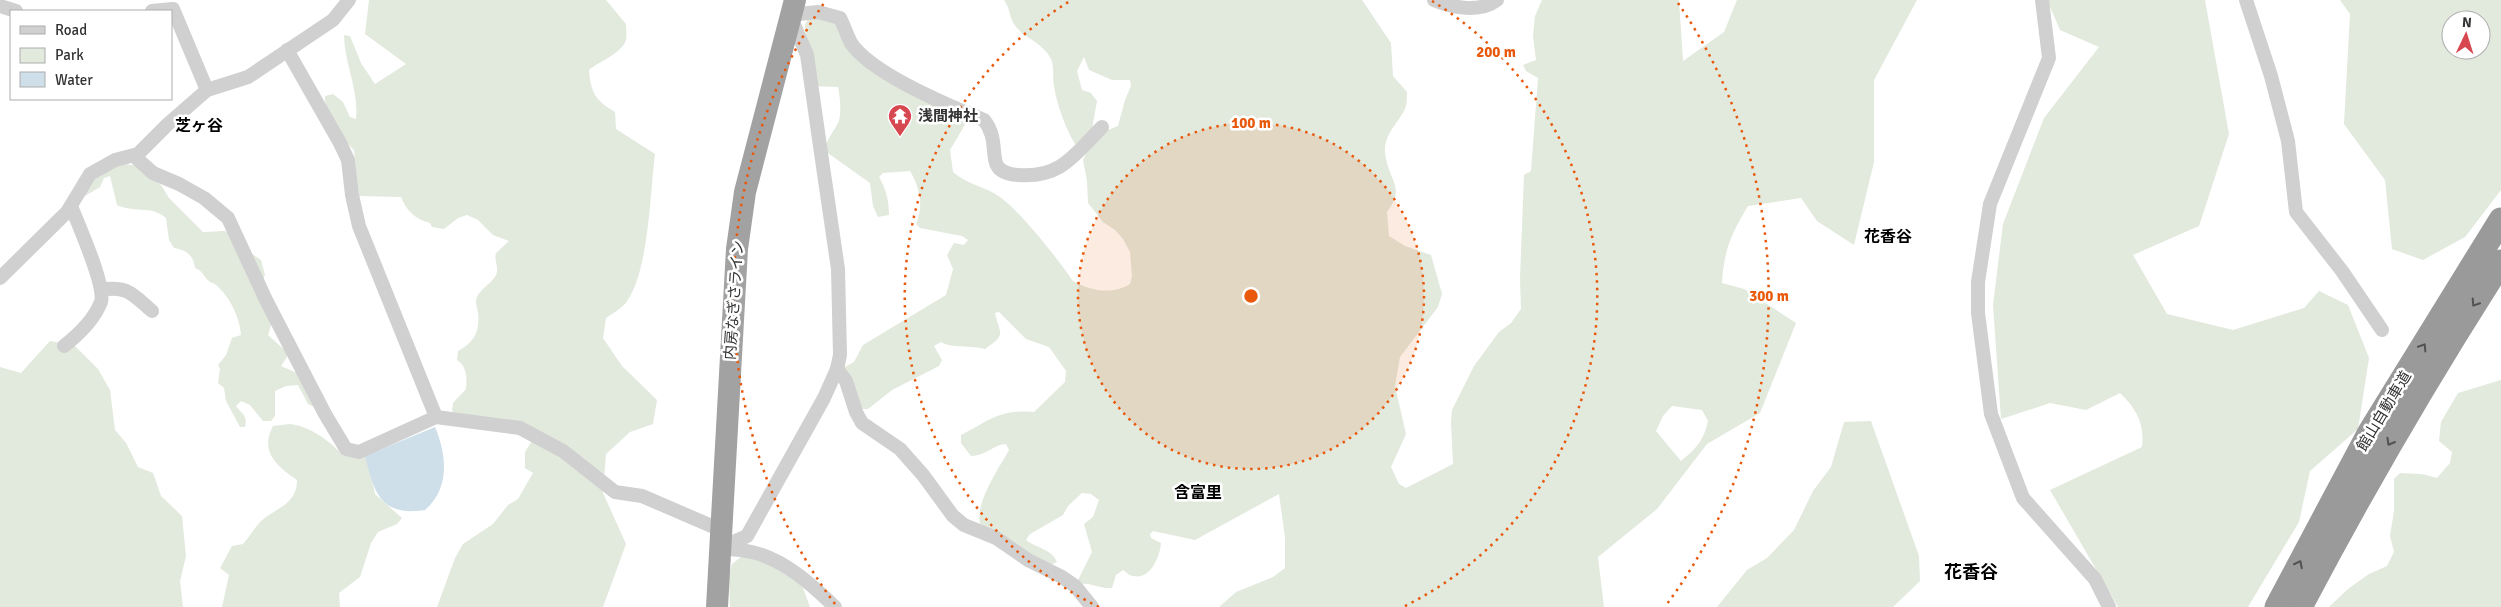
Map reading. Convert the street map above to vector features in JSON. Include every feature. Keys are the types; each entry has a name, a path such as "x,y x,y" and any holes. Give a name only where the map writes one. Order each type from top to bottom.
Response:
{"highway":[{"name":"内房なぎさライン","path":"717,607 737,248 745,192 792,7"},
{"name":"館山自動車道","path":"2277,607 2370,432 2501,220"},
{"name":"館山自動車道","path":"2300,607 2391,440 2455,333 2501,262"}],"street":[{"path":"0,278 71,206 90,174 115,160 134,156 207,90 248,77 333,20 349,0"},
{"path":"1434,0 1458,7 1475,8 1497,0"},
{"path":"2042,0 2049,58 1990,204 1978,282 1978,313 1991,414 2023,498 2095,579 2109,607"},
{"path":"2246,0 2271,76 2288,141 2296,212 2342,271 2382,330"},
{"path":"0,6 13,10"},
{"path":"721,539 747,536 824,398 837,369 840,355 838,269 807,55 792,7 840,18 852,44 877,67 902,83 984,120 991,128 997,166 1002,171 1029,176 1042,174 1061,166 1082,152 1088,139 1102,127"},
{"path":"162,10 172,9 207,90"},
{"path":"287,50 348,160 352,195 359,226 436,417"},
{"path":"134,156 153,173 179,184 204,198 228,218 270,308 325,414 346,449 359,452 436,417 520,428 563,451 615,492 642,496 721,539 794,571 808,581 835,607"},
{"path":"64,346 93,317 101,300 101,290 71,206"},
{"path":"101,290 127,289 152,311"},
{"path":"837,369 846,381 856,412 862,423 900,449 923,475 953,516 964,525 996,538 1028,560 1062,577 1075,586 1092,607"}],"green space":[{"path":"369,0 606,0 626,24 626,40 620,49 589,70 591,85 599,100 615,112 616,129 655,154 647,232 639,273 633,291 625,304 606,318 603,338 622,366 657,400 653,424 630,432 606,454 603,493 626,544 603,607 437,607 455,558 463,544 493,524 508,505 518,499 533,473 525,468 525,452 535,436 460,416 452,411 453,403 466,389 466,373 463,366 457,360 458,351 469,344 475,335 478,325 477,297 493,280 497,272 496,253 509,241 493,235 478,220 467,215 458,218 444,229 432,227 430,223 420,220 412,214 401,197 359,196 354,150 335,125 325,103 325,96 333,94 343,102 350,117 356,119 354,87 346,55 344,35 350,36 361,63 375,84 406,64 365,34"},
{"path":"1004,0 1362,0 1391,43 1393,76 1407,92 1405,109 1389,135 1385,146 1386,161 1396,189 1393,203 1387,212 1389,236 1405,246 1431,255 1442,294 1438,307 1400,357 1395,386 1406,434 1391,467 1399,484 1406,488 1453,464 1452,410 1474,366 1499,332 1511,323 1521,309 1520,279 1524,175 1531,171 1538,78 1526,71 1523,65 1536,60 1533,36 1535,16 1542,0 1679,0 1683,61 1724,32 1737,0 1917,0 1874,80 1874,162 1854,245 1817,221 1801,198 1748,206 1737,225 1729,243 1722,283 1744,289 1796,323 1760,413 1707,444 1657,509 1598,557 1604,607 1219,607 1236,592 1273,577 1285,568 1285,537 1279,494 1195,540 1153,531 1150,534 1151,538 1161,543 1156,560 1150,571 1139,576 1132,576 1123,570 1116,575 1112,588 1083,584 1078,580 1092,552 1084,524 1093,517 1099,500 1091,494 1082,493 1068,506 1063,515 1030,534 1026,540 1048,551 1055,558 1057,562 1051,565 981,527 979,518 983,498 1009,450 1006,444 976,456 971,456 961,443 961,435 1003,414 1034,412 1065,382 1066,371 1049,347 1026,339 999,312 995,313 1000,330 999,337 985,349 941,342 934,346 942,360 939,366 892,390 868,409 861,409 843,368 854,362 863,345 946,295 953,269 947,255 954,243 964,245 968,240 962,236 920,228 916,224 920,211 920,197 910,171 883,173 879,177 887,195 889,215 878,217 873,206 870,183 825,151 828,140 839,120 839,95 838,87 810,86 805,25 809,17 832,13 862,56 965,106 970,105 973,111 950,150 953,172 964,180 994,193 1009,204 1039,236 1073,281 1094,289 1109,291 1130,284 1132,276 1130,252 1123,239 1115,230 1103,222 1088,203 1087,181 1083,160 1087,151 1108,130 1118,126 1131,86 1130,80 1112,80 1089,70 1084,57 1077,71 1082,90 1091,93 1097,101 1092,129 1080,146 1075,144 1057,101 1051,59 1044,49 1014,25","holes":["1672,406 1702,410 1708,421 1702,439 1681,461 1656,431 1663,416"]},
{"path":"2047,0 2205,0 2229,134 2199,226 2133,255 2167,314 2233,330 2304,308 2319,291 2348,305 2369,358 2358,429 2310,471 2299,522 2248,607 2118,607 2050,490 2142,447 2141,424 2131,405 2120,393 2086,410 2050,403 2001,419 1993,305 2003,224 2044,118 2099,47 2060,30"},
{"path":"2340,0 2501,0 2501,190 2465,237 2423,260 2392,249 2385,180 2344,124 2350,14"},
{"path":"119,163 139,166 161,185 169,198 203,232 224,231 236,234 249,252 261,260 265,275 261,284 271,325 268,335 289,354 281,366 297,373 316,408 308,404 298,385 286,386 275,391 275,416 271,421 263,421 250,405 241,401 236,406 244,415 246,423 245,427 240,427 226,401 224,388 218,383 220,369 218,365 226,355 232,338 241,335 239,322 230,302 216,285 195,268 189,254 174,248 169,240 166,218 148,210 129,209 117,205 110,176 104,178 100,187 85,196 82,192 95,179"},
{"path":"50,341 74,345 98,369 110,390 115,430 126,443 138,467 153,473 161,496 182,516 186,556 180,581 183,607 0,607 0,367 21,373"},
{"path":"2501,380 2501,607 2329,607 2348,589 2369,574 2387,566 2394,552 2390,536 2394,511 2394,479 2400,473 2422,474 2437,478 2450,463 2452,452 2439,441 2441,422 2458,393"},
{"path":"1871,421 1919,556 1920,581 1893,607 1717,607 1747,570 1767,558 1794,530 1813,491 1831,467 1844,422"},
{"path":"290,424 313,431 344,456 352,452 367,457 375,494 402,518 397,524 378,532 371,543 360,577 339,593 340,607 222,607 229,575 220,568 232,546 243,544 260,522 289,501 296,489 297,480 277,464 269,451 268,444 273,426"},
{"path":"741,557 756,557 799,577 810,607 730,607 729,576 732,564"}],"water":[{"path":"435,427 444,460 444,471 439,492 425,510 398,510 382,499 376,491 365,456"}],"place":[{"name":"浅間神社","path":"900,137"}],"district":[{"name":"芝ヶ谷","path":"199,125"},
{"name":"花香谷","path":"1888,236"},
{"name":"含富里","path":"1198,492"},
{"name":"花香谷","path":"1971,572"}]}
